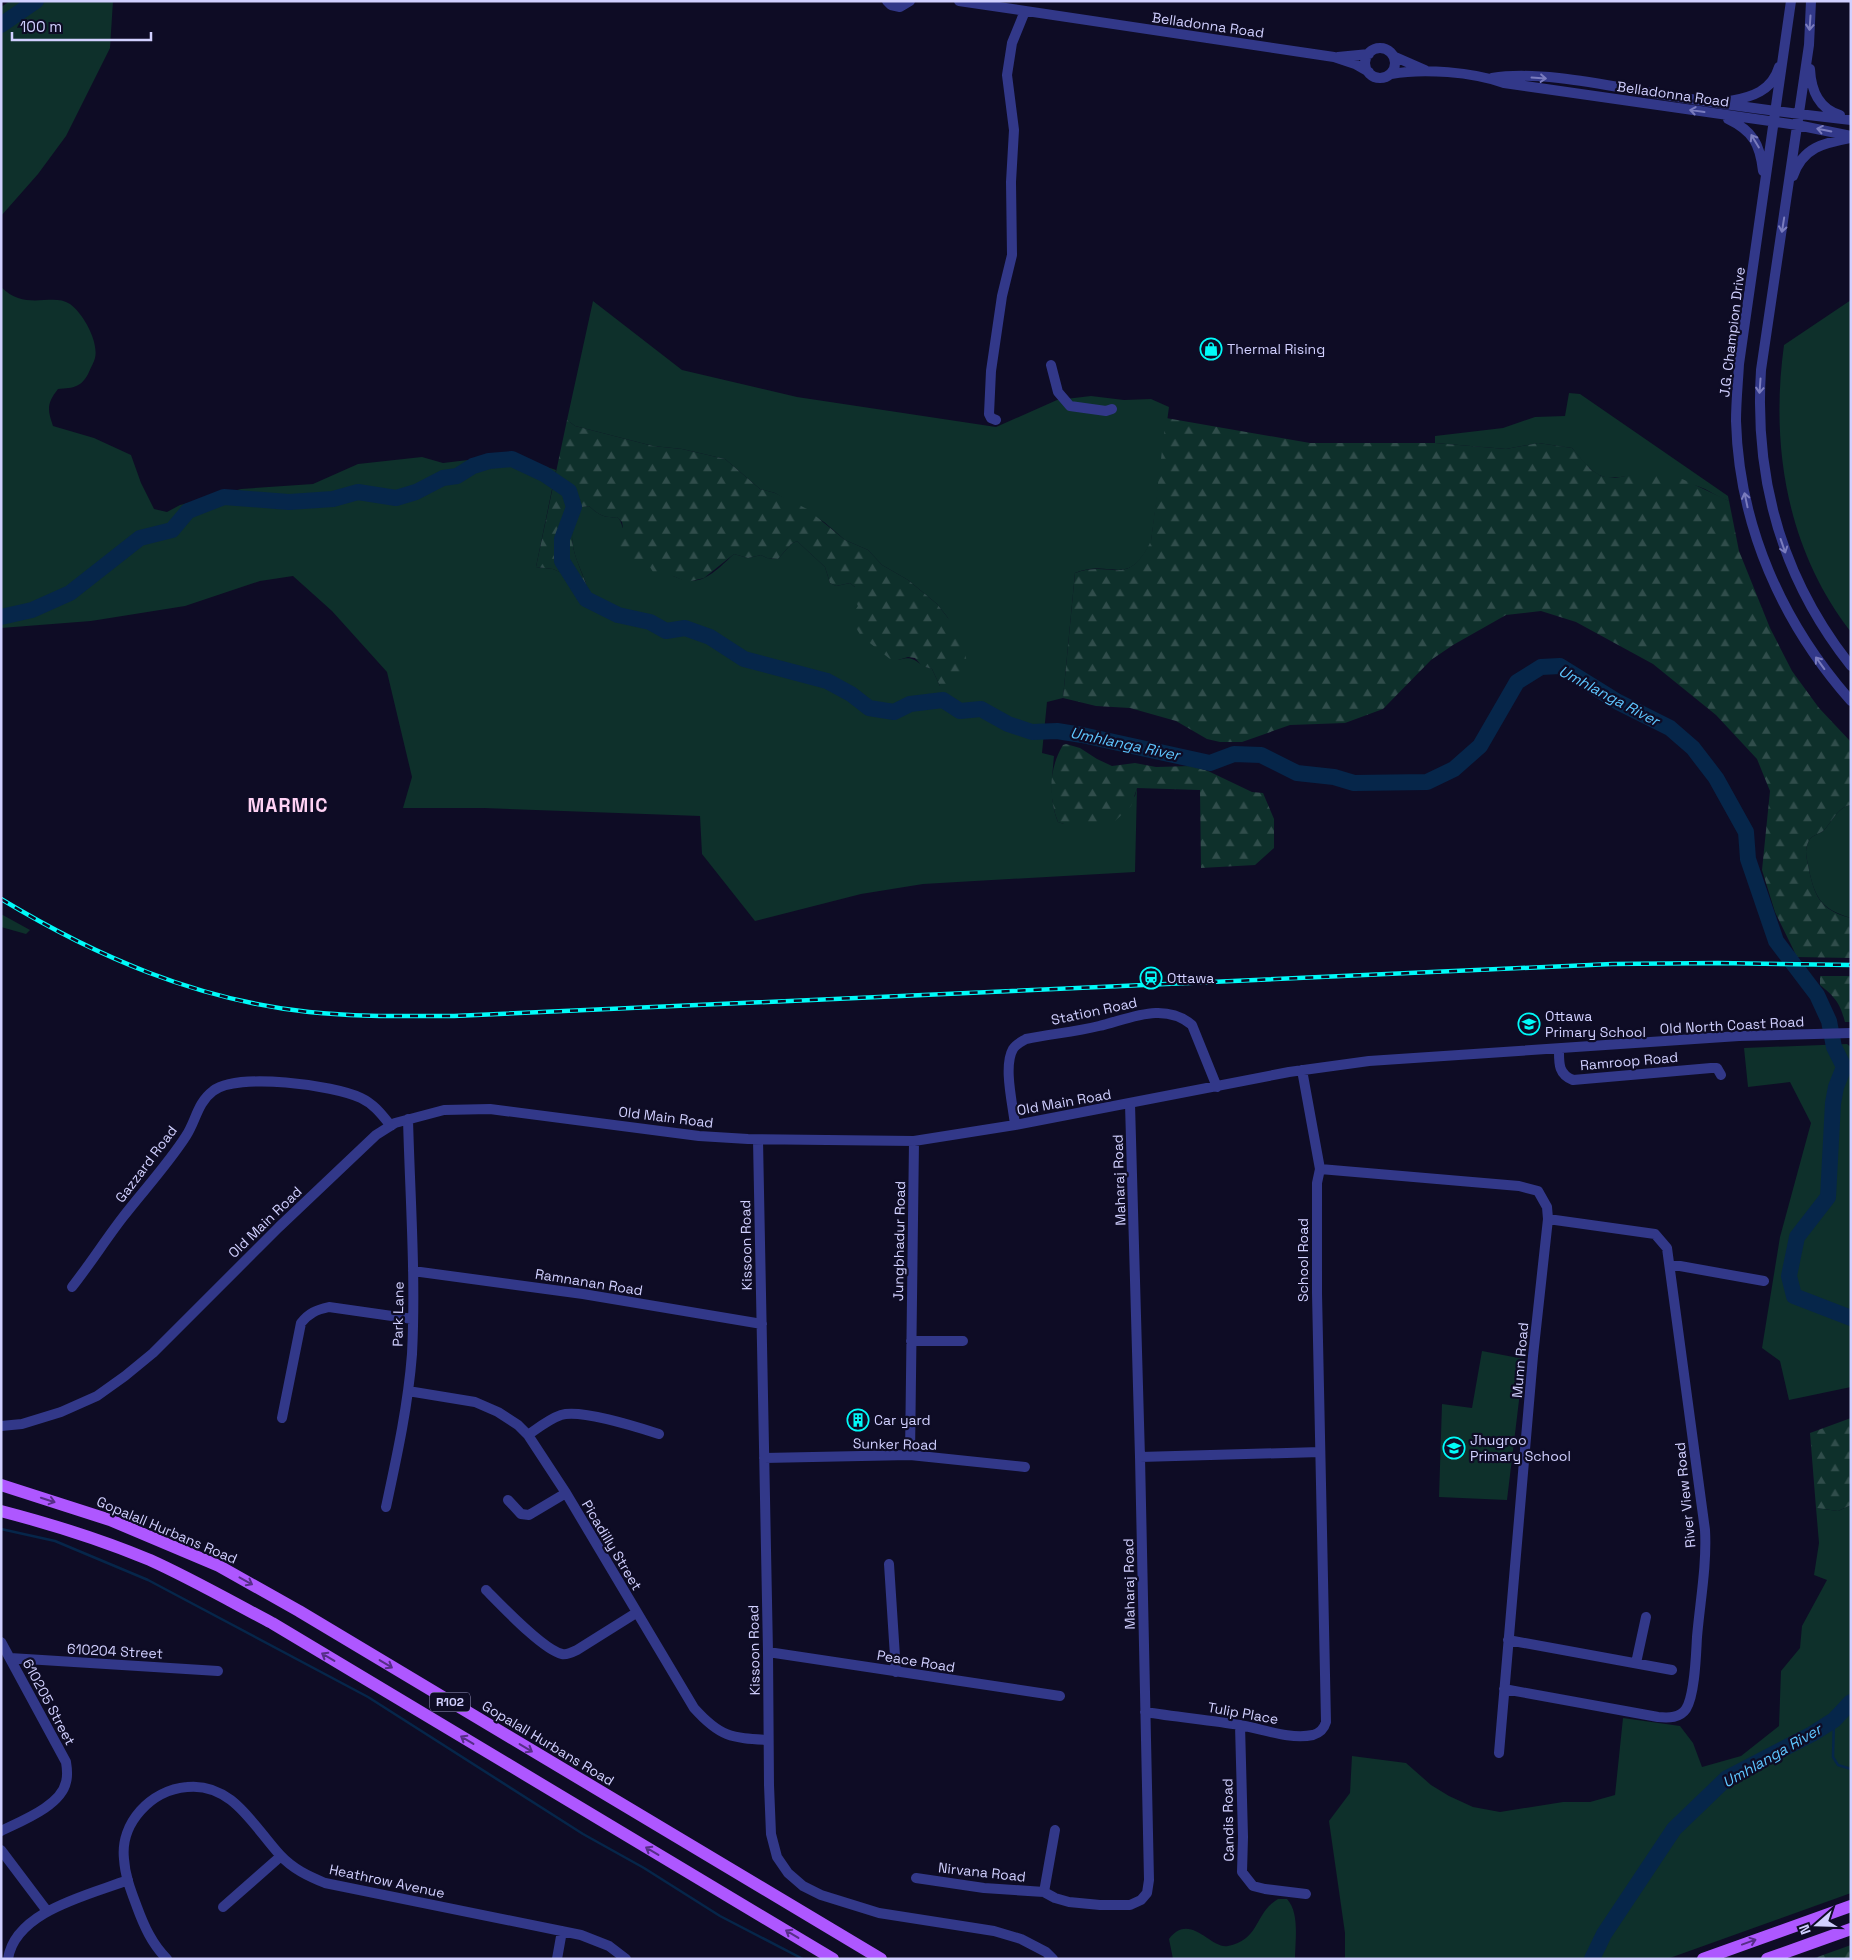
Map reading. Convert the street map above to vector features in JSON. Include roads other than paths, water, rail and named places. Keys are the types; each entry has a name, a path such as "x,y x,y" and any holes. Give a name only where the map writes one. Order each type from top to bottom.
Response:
{"main road":[{"name":"Gopalall Hurbans Road","path":"1,1485 110,1520 219,1566 299,1611 880,1959"},
{"name":"R102","path":"1,1511 101,1541 150,1561 247,1610 833,1959"},
{"path":"1703,1959 1851,1906"},
{"path":"1768,1959 1851,1929"}],"street":[{"path":"887,1 900,7 912,2"},
{"name":"Belladonna Road","path":"959,1 1334,57 1355,64 1377,78 1391,74 1426,70 1491,78 1514,85 1775,123 1798,120 1851,119"},
{"name":"J.G. Champion Drive","path":"1791,1 1739,364 1736,422 1744,488 1754,530 1764,560 1785,608 1819,663 1851,700"},
{"path":"1812,1 1809,45 1762,370 1760,424 1764,474 1776,526 1799,584 1827,634 1851,666"},
{"path":"996,420 991,418 989,414 990,371 1002,296 1012,255 1011,182 1014,130 1007,75 1012,43 1025,11"},
{"path":"1722,102 1752,96 1759,93 1772,82 1776,75 1786,41"},
{"path":"1809,45 1810,80 1816,97 1831,112 1851,119"},
{"name":"Belladonna Road","path":"1334,57 1369,54 1381,48 1393,56 1426,70"},
{"path":"1368,72 1366,63 1369,54"},
{"path":"1391,74 1395,65 1393,56"},
{"name":"Belladonna Road","path":"1491,78 1505,76 1598,84 1722,102 1776,112 1851,137"},
{"path":"1718,114 1744,128 1757,141 1762,159 1765,187"},
{"path":"1788,191 1795,170 1810,151 1819,145 1851,137"},
{"path":"1051,365 1058,392 1070,406 1106,411 1112,409"},
{"name":"Station Road","path":"1015,1125 1009,1064 1016,1045 1026,1039 1099,1026 1136,1015 1165,1013 1186,1020 1192,1025 1217,1087"},
{"name":"Old North Coast Road","path":"1435,1056 1705,1039 1851,1033"},
{"name":"Ramroop Road","path":"1558,1049 1561,1071 1563,1075 1573,1080 1711,1068 1717,1068 1722,1075"},
{"name":"Old Main Road","path":"1,1426 22,1424 61,1412 97,1396 125,1376 153,1353 279,1227 376,1135 408,1119 444,1110 490,1109 699,1136 758,1140 914,1141 1130,1104 1302,1070 1369,1061 1435,1056"},
{"path":"1304,1084 1319,1068"},
{"name":"School Road","path":"1302,1070 1314,1126 1320,1168 1317,1183 1317,1283 1327,1717"},
{"name":"Gazzard Road","path":"72,1287 120,1220 187,1134 195,1114 213,1090 244,1083 279,1082 334,1089 361,1098 374,1105 391,1126"},
{"name":"Maharaj Road","path":"1044,1892 1069,1902 1100,1905 1130,1904 1141,1900 1147,1893 1149,1880 1149,1817 1144,1712 1140,1457 1130,1104"},
{"name":"Park Lane","path":"386,1507 398,1453 408,1391 413,1319 408,1119"},
{"name":"Kissoon Road","path":"758,1140 768,1740 771,1834 778,1858 788,1873 803,1886 836,1900 879,1913 994,1931 1021,1939 1046,1952 1053,1959"},
{"name":"Jungbhadur Road","path":"910,1455 914,1141"},
{"name":"Munn Road","path":"1320,1168 1531,1188 1538,1191 1547,1206 1548,1218 1499,1752"},
{"name":"River View Road","path":"1504,1690 1658,1717 1673,1717 1683,1713 1687,1708 1694,1675 1706,1530 1668,1248 1655,1234 1548,1218"},
{"path":"1671,1266 1764,1281"},
{"name":"Ramnanan Road","path":"412,1270 583,1294 762,1324"},
{"path":"282,1418 300,1323 307,1315 316,1310 329,1307 413,1319"},
{"path":"911,1341 963,1341"},
{"name":"Picadilly Street","path":"408,1391 475,1402 498,1412 518,1425 528,1436 566,1493 694,1708 707,1723 721,1733 736,1738 768,1740"},
{"path":"528,1436 550,1420 564,1414 617,1421 659,1434"},
{"path":"1140,1457 1320,1452"},
{"name":"Sunker Road","path":"764,1458 910,1455 1025,1467"},
{"path":"508,1500 522,1514 528,1515 566,1493"},
{"path":"889,1564 896,1672"},
{"path":"486,1590 535,1636 562,1654 577,1650 636,1613"},
{"path":"1636,1663 1646,1617"},
{"path":"1508,1640 1672,1670"},
{"name":"610205 Street","path":"1,1642 66,1762 67,1772 66,1783 58,1798 39,1812 1,1831"},
{"name":"Peace Road","path":"768,1652 1060,1696"},
{"name":"610204 Street","path":"10,1658 218,1670"},
{"name":"Tulip Place","path":"1144,1712 1305,1736 1313,1735 1322,1730 1325,1727 1327,1717"},
{"name":"Candis Road","path":"1240,1725 1242,1872 1253,1886 1265,1890 1306,1894"},
{"name":"Heathrow Avenue","path":"167,1959 150,1939 128,1880 124,1858 125,1840 140,1809 160,1796 186,1787 205,1787 222,1794 243,1812 281,1856 300,1872 325,1883 581,1935 609,1946 626,1959"},
{"path":"1044,1892 1055,1830"},
{"path":"1,1850 47,1911"},
{"path":"223,1907 281,1856"},
{"name":"Nirvana Road","path":"916,1878 984,1888 1044,1892"},
{"path":"8,1959 21,1931 30,1922 47,1911 128,1880"},
{"path":"557,1959 562,1931"}],"waterway":[{"name":"Umhlanga River","path":"1,25 36,1"},
{"name":"Umhlanga River","path":"1,617 32,610 70,593 140,538 172,530 188,511 224,497 289,502 333,499 358,492 396,498 416,492 443,478 457,476 473,466 489,461 512,459 544,474 569,491 574,507 562,539 562,561 586,599 618,615 650,622 666,631 685,628 710,637 744,659 827,681 851,694 869,708 894,712 910,704 943,700 960,711 981,709 1008,724 1032,732 1057,731 1082,735 1210,763 1234,754 1261,755 1297,773 1334,777 1354,783 1427,782 1454,769 1480,746 1517,682 1541,667 1560,666 1618,702 1670,728 1693,748 1716,778 1746,832 1748,859 1776,941 1817,995 1829,1021 1834,1047 1844,1067 1836,1087 1833,1103 1828,1197 1797,1237 1789,1276 1794,1296 1851,1318"},
{"path":"1,1529 55,1541 148,1580 368,1697 583,1834 644,1868 720,1916 803,1959"},
{"name":"Umhlanga River","path":"1592,1959 1604,1934 1674,1829 1727,1778 1812,1734 1834,1720 1851,1702"},
{"path":"1834,1720 1833,1757 1838,1765 1851,1769"}],"railway":[{"path":"1,899 74,939 149,973 227,997 268,1006 327,1014 454,1016 1612,964 1851,965"}],"place":[{"name":"Thermal Rising","path":"1211,349"},
{"name":"Ottawa","path":"1151,978"},
{"name":"Ottawa Primary School","path":"1529,1024"},
{"name":"Car yard","path":"858,1420"},
{"name":"Jhugroo Primary School","path":"1454,1448"}],"district":[{"name":"MARMIC","path":"288,805"}]}
